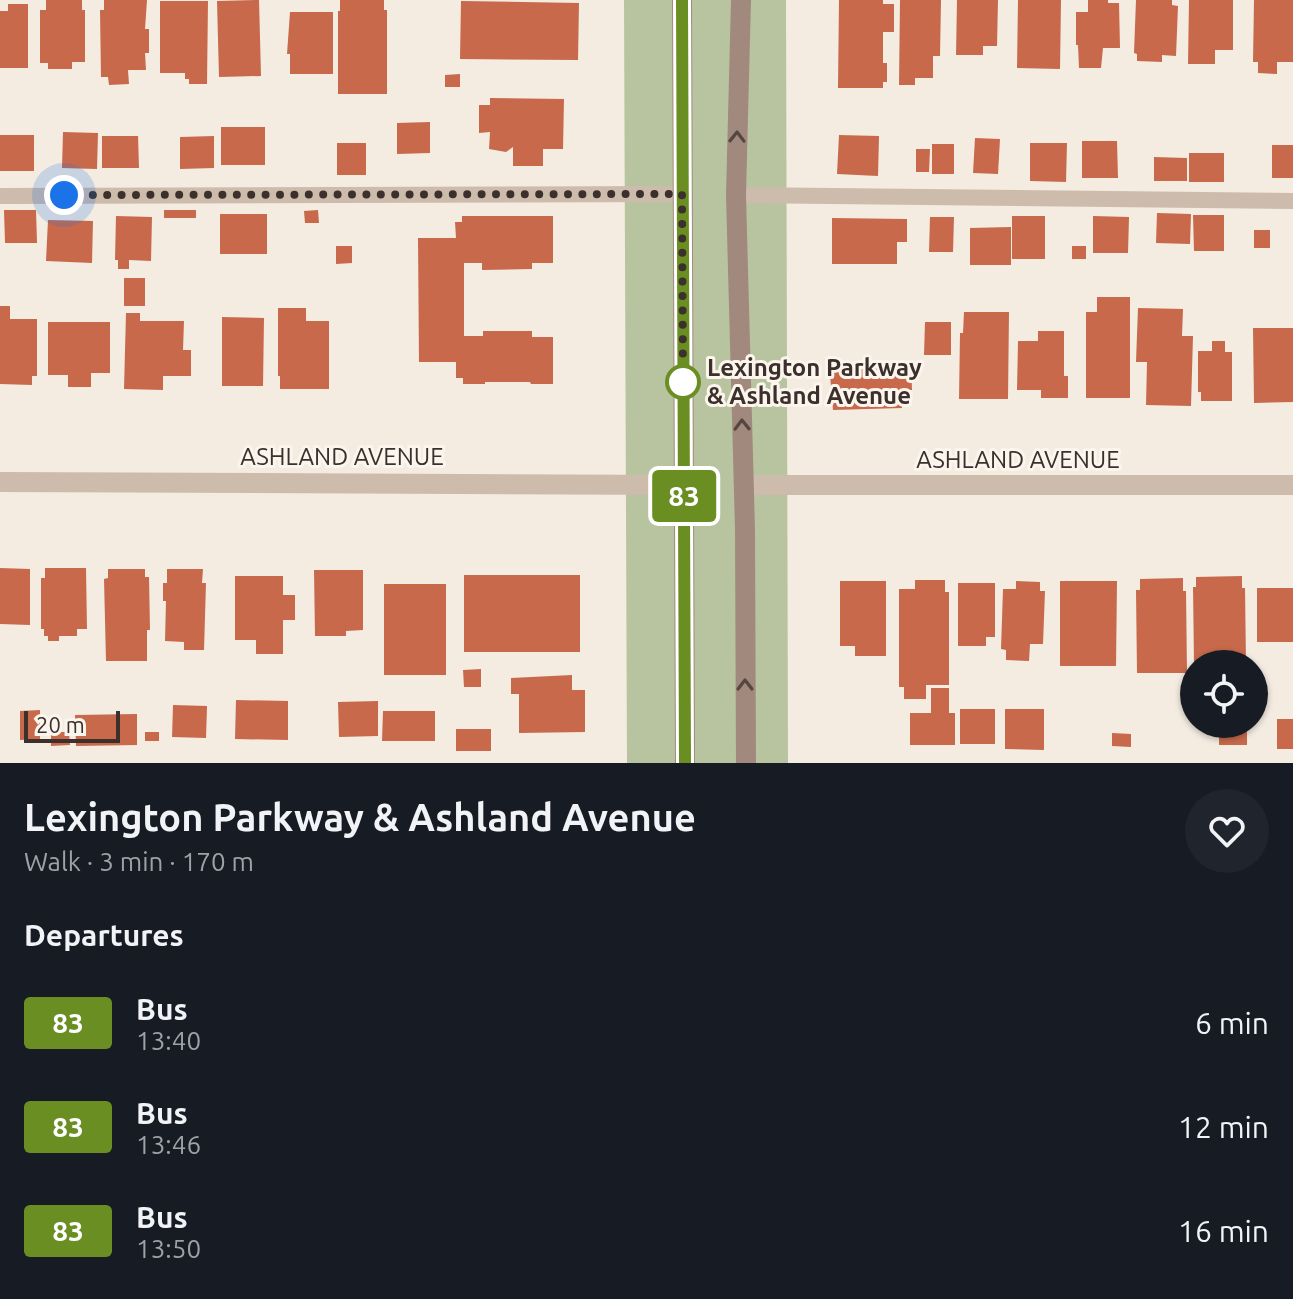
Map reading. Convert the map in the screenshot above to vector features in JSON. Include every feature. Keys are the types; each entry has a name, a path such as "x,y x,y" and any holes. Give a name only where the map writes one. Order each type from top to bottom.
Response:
{"main road":[{"path":"682,0 685,763"},
{"path":"741,0 736,195 746,763"}],"street":[{"name":"ASHLAND AVENUE","path":"0,482 683,485"},
{"name":"ASHLAND AVENUE","path":"743,485 1293,485"}],"lane":[{"path":"0,196 682,194"},
{"path":"736,195 1293,201"}],"green space":[{"path":"624,0 786,0 788,763 627,763"}],"building":[{"path":"46,0 82,0 82,10 85,10 85,62 72,62 72,69 48,69 48,63 40,63 40,10 46,10"},
{"path":"104,0 147,0 145,29 149,29 149,53 145,53 146,70 128,70 129,84 109,85 108,77 101,77 100,10 104,10"},
{"path":"259,0 261,76 219,77 217,1"},
{"path":"340,0 384,0 384,10 387,10 387,94 338,94"},
{"path":"839,0 883,0 883,4 894,4 894,32 883,32 883,63 887,63 887,82 883,82 883,88 838,88"},
{"path":"900,0 941,0 940,56 933,56 933,78 915,78 915,85 899,85"},
{"path":"957,0 998,0 997,46 983,46 983,55 956,55"},
{"path":"1018,0 1061,0 1060,69 1017,68"},
{"path":"1088,0 1119,3 1120,48 1103,48 1101,68 1079,68 1076,12 1088,12"},
{"path":"1136,0 1172,0 1172,5 1178,6 1176,56 1162,55 1162,62 1137,61 1137,54 1134,53"},
{"path":"1189,0 1233,0 1233,50 1215,50 1215,64 1188,64"},
{"path":"1254,0 1293,0 1293,62 1277,62 1277,74 1258,73 1258,62 1253,62"},
{"path":"160,1 208,1 207,84 189,84 185,73 160,73"},
{"path":"461,1 579,3 578,60 460,59"},
{"path":"8,4 28,4 28,68 0,68 0,11 8,11"},
{"path":"290,12 333,12 333,74 290,74 290,54 287,54"},
{"path":"460,74 460,87 445,87 445,75"},
{"path":"490,98 564,99 563,149 543,149 543,166 513,166 513,147 506,152 489,149 490,132 479,133 479,105 490,105"},
{"path":"430,122 430,153 397,154 397,123"},
{"path":"221,127 265,127 265,165 221,165"},
{"path":"63,132 98,133 97,169 62,168"},
{"path":"0,135 34,135 34,171 0,171"},
{"path":"839,135 879,136 878,176 837,174"},
{"path":"102,136 138,136 139,168 102,168"},
{"path":"214,136 214,168 180,169 180,137"},
{"path":"975,138 1000,139 998,174 973,173"},
{"path":"1082,141 1117,141 1118,178 1082,178"},
{"path":"337,143 366,143 366,175 337,175"},
{"path":"1030,143 1067,143 1066,182 1030,181"},
{"path":"932,144 954,144 954,174 932,174"},
{"path":"1272,145 1293,145 1293,178 1272,178"},
{"path":"916,149 930,149 929,172 916,172"},
{"path":"1189,153 1224,153 1224,182 1189,182"},
{"path":"1154,157 1187,158 1187,181 1154,181"},
{"path":"4,210 36,210 37,243 5,243"},
{"path":"164,210 196,210 196,218 164,218"},
{"path":"318,210 319,223 305,223 304,211"},
{"path":"1157,213 1191,214 1190,244 1156,243"},
{"path":"220,214 267,214 267,254 220,254"},
{"path":"1193,215 1224,215 1224,251 1194,251"},
{"path":"116,216 152,217 151,261 129,260 129,269 118,269 118,260 115,260"},
{"path":"462,216 553,216 553,263 532,263 532,269 482,270 482,263 464,263 464,336 483,336 483,331 532,331 532,337 553,337 553,384 463,384 463,378 456,378 456,362 419,362 418,238 456,238 455,222 462,222"},
{"path":"1012,216 1045,216 1045,259 1012,259"},
{"path":"1093,216 1129,217 1128,253 1093,253"},
{"path":"930,217 954,217 953,252 929,252"},
{"path":"832,218 907,219 907,242 897,242 897,264 832,264"},
{"path":"48,220 93,221 92,263 46,261"},
{"path":"1011,227 1011,265 970,265 970,228"},
{"path":"1254,230 1270,230 1270,248 1254,248"},
{"path":"336,246 352,246 352,263 336,264"},
{"path":"1072,246 1086,246 1086,259 1072,259"},
{"path":"124,278 145,278 145,306 124,306"},
{"path":"1097,297 1130,297 1130,398 1086,398 1086,312 1097,312"},
{"path":"0,306 10,306 10,319 37,319 37,376 32,376 32,385 0,384"},
{"path":"278,308 306,308 306,321 329,321 329,389 280,389"},
{"path":"1138,308 1183,309 1182,336 1193,336 1191,406 1146,405 1147,362 1136,362"},
{"path":"964,312 1009,312 1008,399 959,399 960,333 963,333"},
{"path":"126,313 140,313 140,321 184,321 183,350 191,350 191,376 163,376 163,390 124,389"},
{"path":"222,317 264,318 263,386 222,386"},
{"path":"48,322 110,322 110,373 91,373 91,387 68,387 68,375 48,375"},
{"path":"925,322 951,322 951,355 924,355"},
{"path":"1253,328 1293,328 1293,402 1254,403"},
{"path":"1038,331 1064,331 1064,376 1068,376 1068,398 1041,398 1041,390 1017,390 1018,341 1038,341"},
{"path":"1212,341 1225,341 1225,352 1232,352 1232,401 1201,401 1201,392 1198,392 1198,351 1212,351"},
{"path":"911,362 912,390 902,390 902,408 833,410 830,375 833,375 833,363"},
{"path":"0,568 30,569 30,625 0,624"},
{"path":"45,568 86,568 87,629 77,629 77,636 59,636 59,641 48,641 48,636 44,636 44,629 41,629 41,578 45,578"},
{"path":"108,569 145,569 145,577 149,577 147,661 106,661 104,579 108,578"},
{"path":"167,569 203,569 202,583 206,583 204,650 184,650 184,642 165,641 163,583 167,583"},
{"path":"314,570 363,570 363,630 346,631 346,636 315,636"},
{"path":"464,575 580,575 580,652 464,652"},
{"path":"235,576 283,576 283,595 295,595 295,620 283,620 283,654 256,654 256,640 235,640"},
{"path":"1242,576 1246,650 1194,650 1193,587 1196,587 1196,577"},
{"path":"1183,578 1187,650 1180,650 1180,673 1137,673 1136,590 1140,590 1140,579"},
{"path":"915,580 945,580 945,592 949,592 949,685 926,685 926,699 904,699 904,687 899,687 899,589 915,589"},
{"path":"840,581 886,581 886,656 855,656 855,646 840,646"},
{"path":"1016,581 1040,582 1040,591 1045,591 1043,644 1030,644 1029,661 1006,660 1006,650 1001,649 1003,589 1016,589"},
{"path":"1060,581 1117,581 1116,666 1060,666"},
{"path":"958,583 995,583 995,637 986,637 986,646 958,646"},
{"path":"384,584 446,584 446,675 384,675"},
{"path":"1257,588 1293,588 1293,642 1257,642"},
{"path":"481,669 481,687 464,687 463,670"},
{"path":"572,675 572,690 585,690 585,732 519,733 519,694 511,694 511,678"},
{"path":"931,688 949,688 949,713 955,713 955,745 910,745 910,713 931,713"},
{"path":"236,700 288,701 288,740 235,739"},
{"path":"378,701 378,736 339,737 338,702"},
{"path":"173,705 207,706 206,738 172,737"},
{"path":"960,709 995,709 995,744 960,744"},
{"path":"1005,709 1044,709 1044,750 1005,749"},
{"path":"40,710 40,739 20,740 20,711"},
{"path":"383,711 435,711 435,741 382,741"},
{"path":"137,714 137,745 76,746 75,715"},
{"path":"1277,719 1293,719 1293,749 1277,749"},
{"path":"456,729 491,729 491,751 456,751"},
{"path":"51,732 69,732 70,745 51,746"},
{"path":"145,732 159,732 159,741 145,741"},
{"path":"1112,733 1131,734 1131,747 1112,746"},
{"path":"1219,738 1247,738 1247,745 1219,745"}],"bus line":[{"name":"83","path":"682,0 685,763"}],"place":[{"name":"Lexington Parkway & Ashland Avenue","path":"683,382"}],"route":[{"path":"64,195 682,194 683,382"}]}
